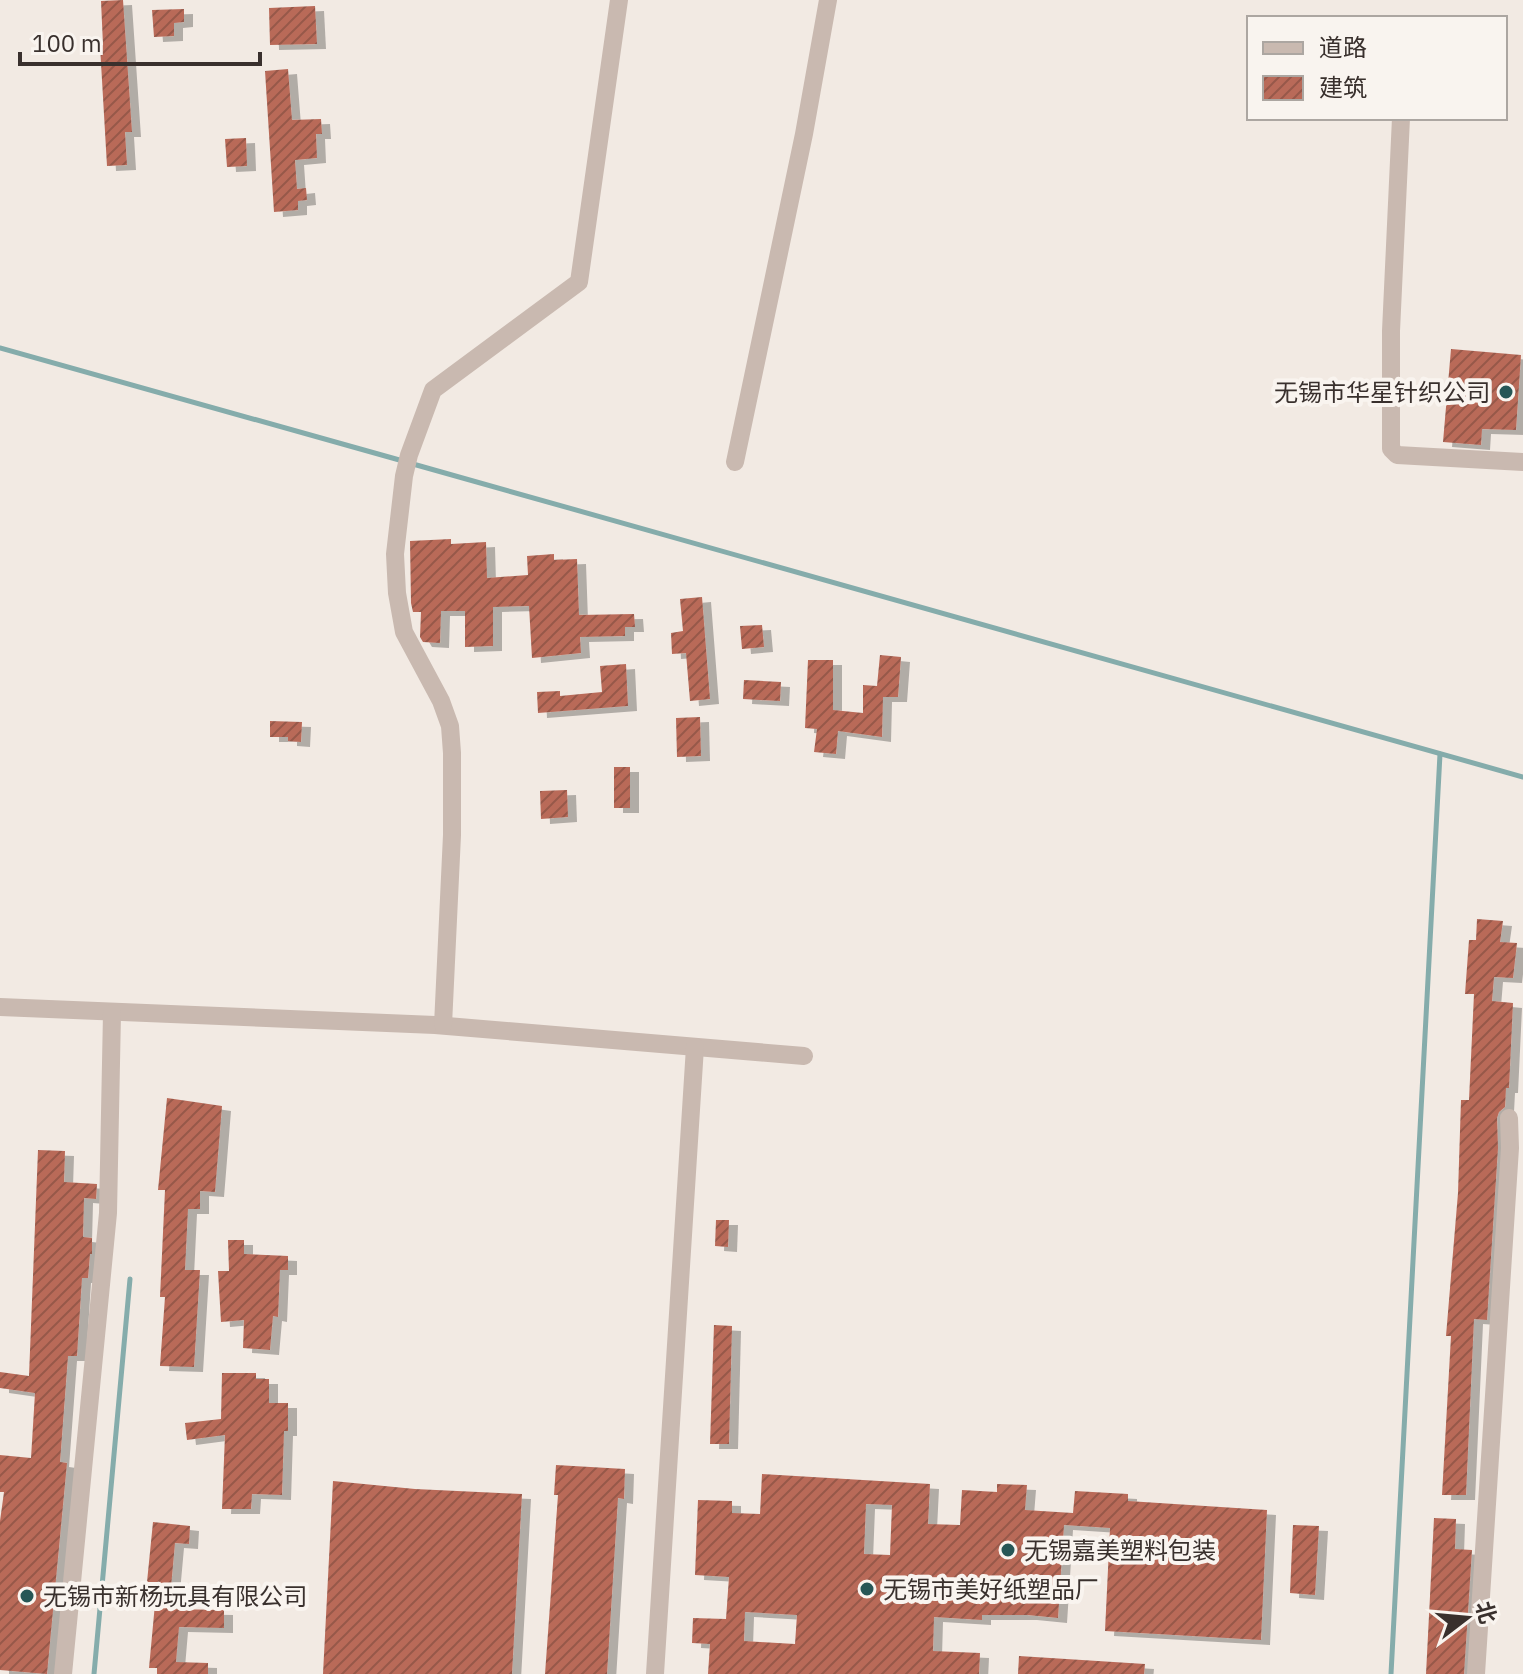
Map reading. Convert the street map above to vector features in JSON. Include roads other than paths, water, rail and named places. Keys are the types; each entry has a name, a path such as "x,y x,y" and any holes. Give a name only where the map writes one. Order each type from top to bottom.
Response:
{"street":[{"path":"443,1025 452,835 452,753 450,726 441,701 404,632 397,593 395,554 404,476 433,390 579,282 619,0"},
{"path":"735,462 804,134 828,0"},
{"path":"1401,120 1391,331 1391,449 1397,455 1523,462"},
{"path":"0,1007 443,1025 804,1056"},
{"path":"63,1674 108,1213 112,1013"},
{"path":"655,1674 695,1047"},
{"path":"1476,1674 1510,1148 1509,1118"}],"waterway":[{"path":"0,348 403,461"},
{"path":"413,464 1523,777"},
{"path":"1391,1674 1440,754"},
{"path":"94,1674 130,1279"}],"place":[{"name":"无锡市华星针织公司","path":"1506,392"},
{"name":"无锡嘉美塑料包装","path":"1008,1550"},
{"name":"无锡市美好纸塑品厂","path":"867,1589"},
{"name":"无锡市新杨玩具有限公司","path":"27,1596"}]}
